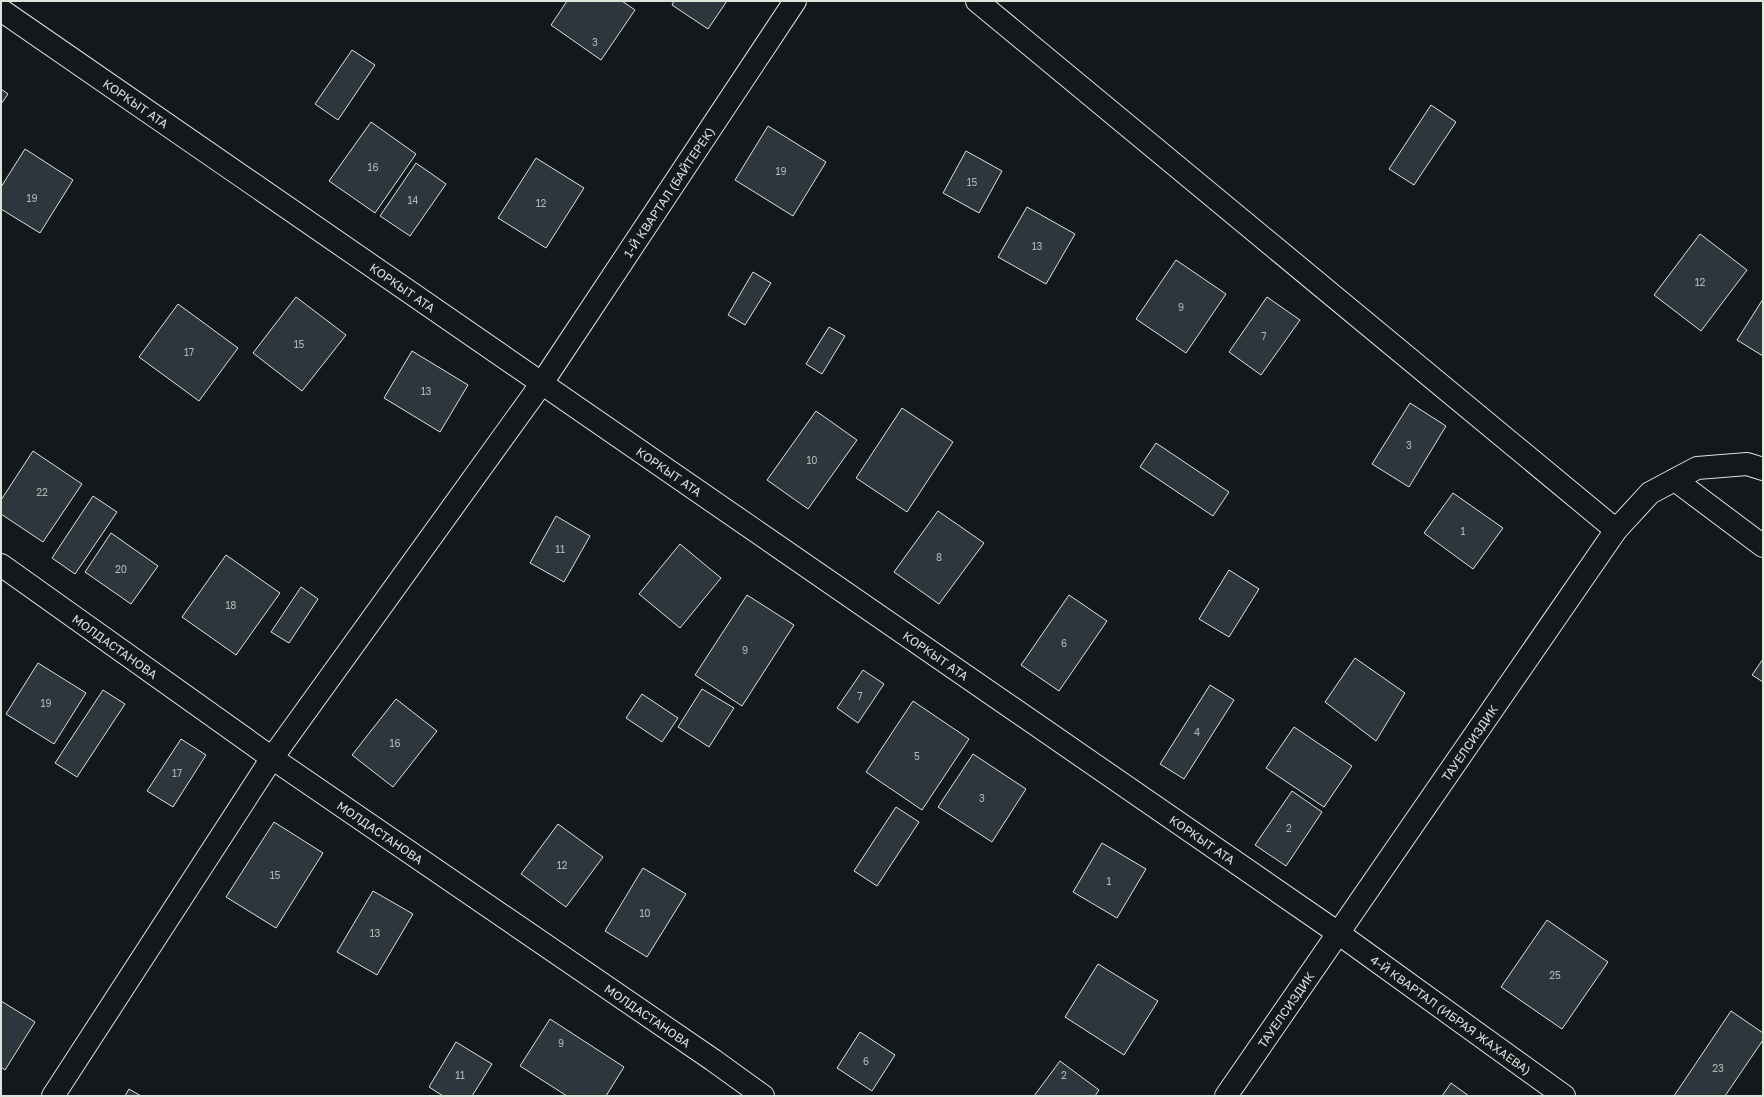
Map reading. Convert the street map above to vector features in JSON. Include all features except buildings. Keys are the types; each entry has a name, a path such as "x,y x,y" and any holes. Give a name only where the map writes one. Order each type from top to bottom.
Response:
{"street":[{"name":"1-Й КВАРТАЛ (БАЙТЕРЕК)","path":"53,1096 272,758 542,383 795,1"},
{"path":"978,1 1616,530"},
{"name":"КОРКЫТ АТА","path":"1,10 1338,933"},
{"name":"ТАУЕЛСИЗДИК","path":"1226,1096 1616,530 1650,493 1697,468 1747,464 1763,469"},
{"path":"1675,480 1763,546"},
{"name":"МОЛДАСТАНОВА","path":"1,565 272,758 714,1060 763,1096"},
{"name":"4-Й КВАРТАЛ (ИБРАЯ ЖАХАЕВА)","path":"1338,933 1564,1096"}]}
